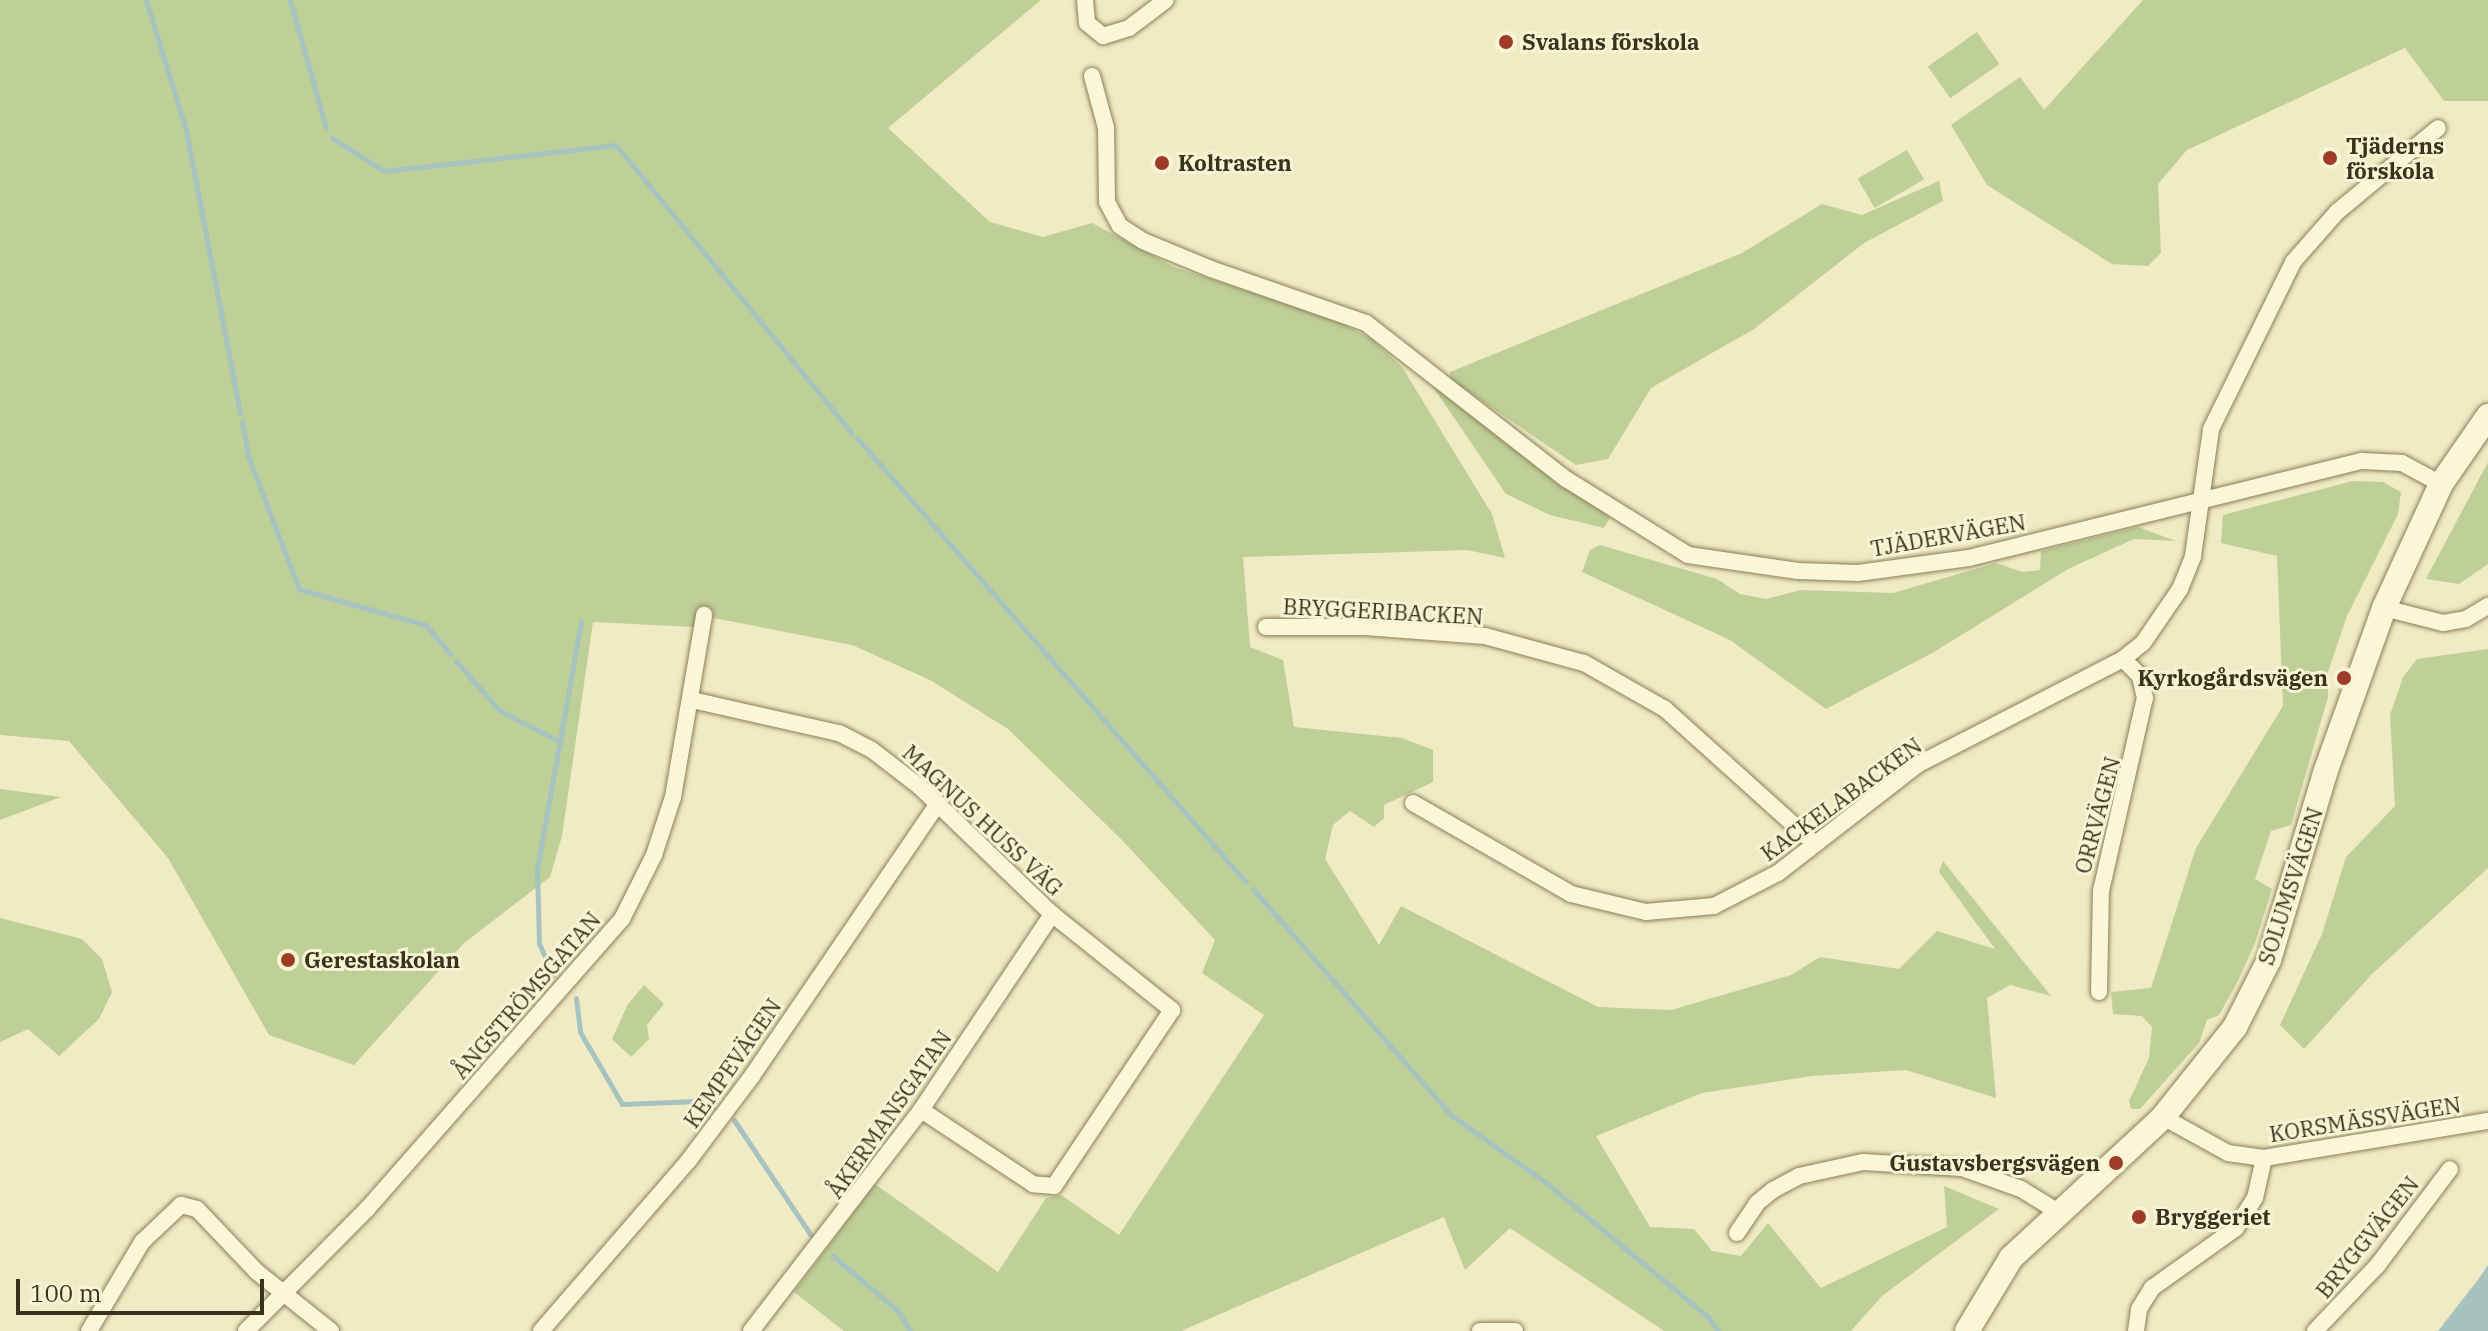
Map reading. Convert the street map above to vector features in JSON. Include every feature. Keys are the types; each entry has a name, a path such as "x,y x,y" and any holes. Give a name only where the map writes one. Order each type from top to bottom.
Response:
{"main road":[{"name":"SOLUMSVÄGEN","path":"1967,1331 2011,1258 2163,1117 2235,1027 2269,960 2325,773 2384,608 2441,484 2488,416"}],"street":[{"path":"1085,0 1087,23 1103,36 1129,28 1166,0"},
{"name":"TJÄDERVÄGEN","path":"1092,76 1106,128 1107,202 1120,226 1211,269 1366,323 1566,479 1697,557 1798,571 1858,573 1915,566 2019,546 2362,461 2402,463 2441,484"},
{"path":"2202,499 2211,429 2293,262 2337,212 2438,128"},
{"name":"KACKELABACKEN","path":"1413,803 1571,894 1646,912 1714,906 1747,893 1917,765 2123,659 2143,643 2180,589 2193,556 2202,499"},
{"path":"2384,608 2443,623 2466,619 2488,606"},
{"name":"ÅNGSTRÖMSGATAN","path":"246,1331 281,1292 368,1208 622,919 654,855 673,797 692,700 704,615"},
{"name":"BRYGGERIBACKEN","path":"1266,627 1365,627 1485,636 1584,663 1665,709 1814,843"},
{"name":"ORRVÄGEN","path":"2099,992 2101,891 2145,709 2140,676 2123,659"},
{"name":"MAGNUS HUSS VÄG","path":"692,700 839,733 872,750 938,803 1052,914 1172,1010 1054,1186 1033,1184 921,1110"},
{"name":"KEMPEVÄGEN","path":"541,1331 689,1160 745,1086 938,803"},
{"name":"ÅKERMANSGATAN","path":"751,1331 921,1110 1052,914"},
{"name":"KORSMÄSSVÄGEN","path":"2163,1117 2228,1153 2264,1158 2488,1121"},
{"path":"2136,1331 2139,1309 2152,1288 2236,1228 2255,1198 2264,1158"},
{"path":"1737,1233 1757,1203 1773,1190 1799,1176 1863,1162 1962,1168 2021,1189 2060,1213"},
{"name":"BRYGGVÄGEN","path":"2315,1331 2377,1266 2450,1169"},
{"path":"89,1331 125,1267 176,1208 197,1209 281,1292 331,1331"},
{"path":"1480,1331 1515,1331"}],"green space":[{"path":"0,0 1041,0 888,128 990,222 1043,237 1092,223 1174,267 1335,320 1372,339 1402,367 1492,514 1505,558 1467,550 1243,557 1250,647 1283,660 1294,727 1402,738 1433,750 1433,782 1384,805 1384,818 1374,827 1350,811 1333,825 1325,859 1379,945 1401,906 1598,1007 1671,1010 1791,975 1820,957 1899,969 1937,931 1995,949 1939,872 1943,861 2051,996 2010,985 1987,998 1996,1098 1906,1070 1812,1076 1702,1093 1596,1136 1650,1227 1694,1229 1712,1251 1741,1256 1768,1223 1821,1288 1947,1227 1944,1186 1999,1209 1882,1296 1851,1331 1664,1331 1510,1228 1465,1270 1444,1217 1181,1331 844,1331 794,1292 875,1184 998,1272 1046,1198 1061,1195 1119,1235 1264,1015 1202,973 1215,940 1123,841 1008,729 930,680 852,645 714,618 693,627 593,622 562,836 550,877 463,944 354,1065 269,1035 168,858 69,741 0,735"},
{"path":"2143,0 2488,0 2488,101 2444,101 2405,48 2187,150 2158,184 2161,253 2148,266 2112,264 1987,185 1951,125 2020,77 2044,110"},
{"path":"1977,32 1999,64 1950,98 1928,66"},
{"path":"1907,150 1924,179 1875,208 1858,178"},
{"path":"1939,181 1943,201 1864,243 1754,329 1651,388 1608,459 1576,465 1451,380 1450,372 1742,253 1822,204 1862,215"},
{"path":"1431,384 1610,517 1604,528 1550,515 1506,494"},
{"path":"2488,462 2488,564 2459,584 2426,579"},
{"path":"2353,481 2383,482 2401,492 2398,514 2347,616 2328,672 2328,697 2291,825 2271,831 2255,879 2272,889 2255,943 2219,1015 2207,1020 2199,1043 2140,1109 2131,1109 2129,1101 2149,1058 2152,1027 2142,1016 2113,1014 2111,992 2151,988 2196,848 2283,706 2277,556 2221,543 2223,515"},
{"path":"2138,527 2176,541 2134,539 2068,569 1934,652 1826,709 1730,640 1582,572 1590,550 1600,545 1717,579 1740,594 1766,599 1801,590 1893,593 1996,563 2023,572 2040,570 2041,551"},
{"path":"2488,649 2488,868 2372,974 2304,1049 2280,1025 2322,934 2346,857 2395,806 2390,715 2403,677 2417,659"},
{"path":"0,789 61,797 0,820"},
{"path":"0,918 82,939 102,959 112,992 99,1019 59,1056 28,1029 0,1042"},
{"path":"644,985 664,1004 647,1025 649,1039 631,1057 612,1039 628,1004"}],"water":[{"path":"2488,1265 2488,1331 2438,1331 2480,1277"}],"waterway":[{"path":"146,0 186,130 240,413"},
{"path":"290,0 326,128"},
{"path":"332,138 384,171 616,145 852,433"},
{"path":"242,421 248,456 299,589"},
{"path":"857,438 1246,882"},
{"path":"302,590 426,625 450,654"},
{"path":"553,975 539,943 537,869 581,622"},
{"path":"456,661 499,710 525,724"},
{"path":"530,726 562,743"},
{"path":"1253,889 1451,1115 1544,1181 1709,1318 1718,1331"},
{"path":"576,998 580,1032 622,1104 696,1101 713,1108"},
{"path":"734,1120 810,1234"},
{"path":"833,1256 898,1311 910,1331"}],"place":[{"name":"Svalans förskola","path":"1506,42"},
{"name":"Tjäderns förskola","path":"2330,158"},
{"name":"Koltrasten","path":"1162,163"},
{"name":"Kyrkogårdsvägen","path":"2344,678"},
{"name":"Gerestaskolan","path":"288,960"},
{"name":"Gustavsbergsvägen","path":"2116,1163"},
{"name":"Bryggeriet","path":"2139,1217"}]}
